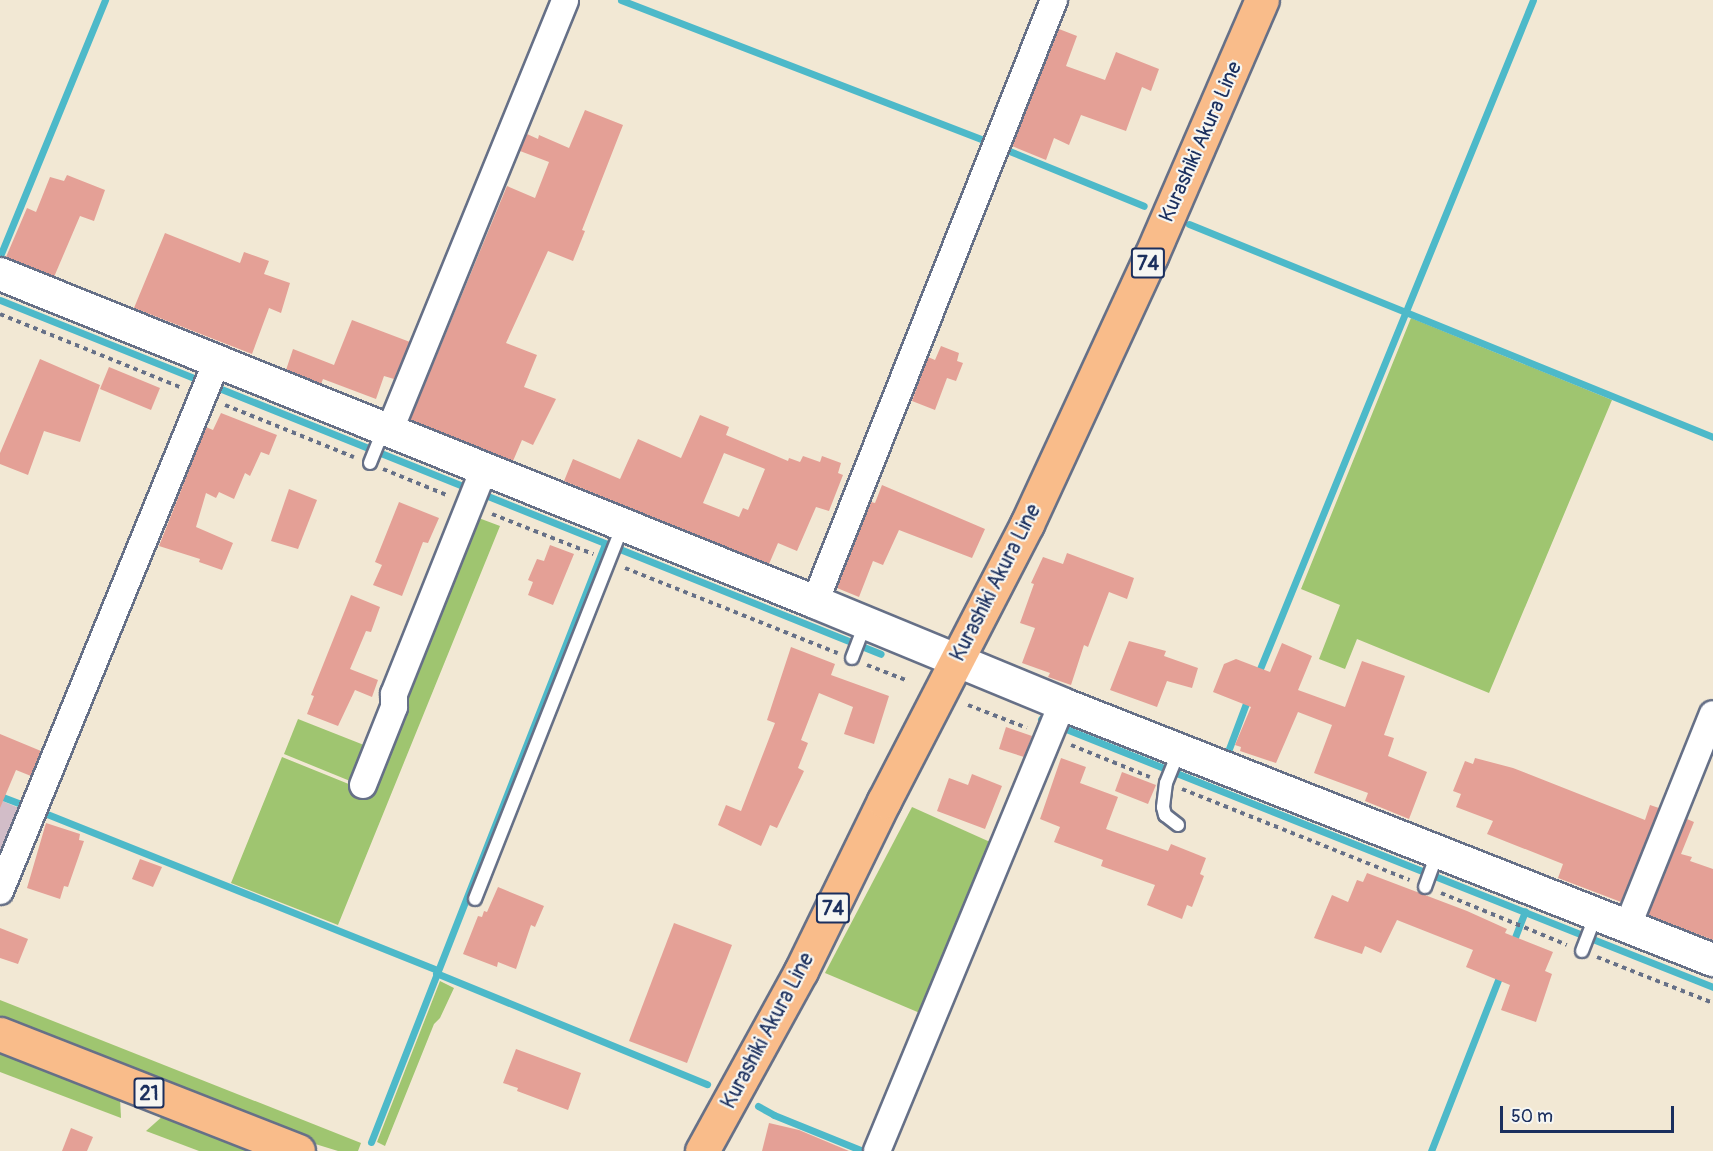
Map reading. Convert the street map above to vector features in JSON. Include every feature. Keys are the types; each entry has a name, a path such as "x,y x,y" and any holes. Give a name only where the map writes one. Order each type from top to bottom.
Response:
{"main road":[{"name":"Kurashiki Akura Line","path":"702,1151 801,971 884,801 1027,524 1131,299 1262,0"},
{"name":"21","path":"0,1034 298,1151"}],"street":[{"path":"384,434 565,0"},
{"path":"815,602 1054,0"},
{"path":"0,274 209,382 384,434 476,490 620,532 815,602 863,630 957,661 1056,726 1177,754 1594,919 1628,925 1713,960"},
{"path":"0,891 209,382"},
{"path":"363,785 394,707 394,694 476,490"},
{"path":"1628,925 1713,714"},
{"path":"878,1151 1056,726"}],"lane":[{"path":"370,462 384,434"},
{"path":"475,899 620,532"},
{"path":"853,656 863,630"},
{"path":"1177,754 1167,781 1163,807 1165,816 1178,825"},
{"path":"1426,884 1436,857"},
{"path":"1583,949 1594,919"}],"path":[{"path":"0,314 209,382 370,462 476,490 593,554"},
{"path":"611,558 853,656 908,681"},
{"path":"968,705 1056,726 1167,781 1426,884 1522,926 1713,1003"}],"shaded area":[{"path":"0,800 19,808 0,857"}],"green space":[{"path":"1411,318 1612,400 1489,693 1357,639 1345,669 1319,659 1340,605 1301,589"},
{"path":"476,517 500,526 338,925 231,883 282,757 366,791"},
{"path":"298,719 369,747 355,783 284,754"},
{"path":"912,807 999,846 927,1016 825,973"},
{"path":"440,981 454,988 440,1018 434,1024 385,1146 377,1142"},
{"path":"0,1000 361,1143 358,1151 338,1151 299,1139 0,1020"},
{"path":"0,1048 120,1098 121,1118 0,1072"},
{"path":"164,1115 258,1151 199,1151 146,1131"}],"building":[{"path":"1059,29 1077,36 1066,66 1105,80 1116,52 1159,69 1151,91 1142,87 1126,131 1081,115 1069,145 1054,138 1046,160 1012,146"},
{"path":"585,110 623,125 582,230 585,231 573,261 548,251 506,343 537,355 524,387 556,399 533,445 522,440 513,461 410,420 507,186 535,198 549,162 520,151 527,134 538,139 539,135 569,148"},
{"path":"67,175 105,190 94,221 80,216 54,277 6,257 27,208 36,212 50,177 64,181"},
{"path":"165,233 240,263 244,252 269,261 264,274 290,283 281,313 269,308 252,354 134,308"},
{"path":"352,320 410,342 394,379 384,376 376,399 323,379 321,384 286,370 293,349 334,365"},
{"path":"941,346 959,353 957,361 963,363 956,381 947,378 935,410 912,401 928,357 935,360"},
{"path":"40,359 100,385 80,442 44,431 28,475 0,464 0,453"},
{"path":"109,367 160,388 151,410 100,389"},
{"path":"221,413 277,435 269,455 261,452 250,476 245,473 234,499 219,492 216,498 206,493 196,527 233,543 222,570 199,562 200,559 159,546 206,427 213,430"},
{"path":"700,415 729,427 726,435 788,461 789,458 800,462 803,456 820,462 822,456 841,463 838,473 843,475 829,511 816,507 797,551 778,543 769,564 564,481 573,459 620,479 638,439 681,458","holes":["724,453 765,469 748,510 743,508 739,517 703,503"]},
{"path":"882,485 985,529 972,558 899,530 883,565 873,561 859,597 837,588 871,502 875,503"},
{"path":"289,489 317,500 298,549 271,541"},
{"path":"399,502 439,518 428,543 423,542 402,596 373,585 382,565 375,562"},
{"path":"550,545 574,554 553,605 528,595 533,582 528,580 537,559 544,561"},
{"path":"1067,553 1134,578 1127,599 1109,592 1088,647 1084,645 1071,685 1048,677 1050,673 1022,663 1035,628 1020,623 1034,584 1031,583 1043,557 1063,564"},
{"path":"351,595 380,607 371,632 366,631 350,669 378,680 372,697 355,690 338,726 307,714 314,696 311,695"},
{"path":"1129,641 1166,651 1164,656 1198,668 1192,688 1167,681 1157,707 1110,690"},
{"path":"1282,643 1312,656 1298,690 1345,707 1362,661 1405,676 1384,735 1394,738 1388,756 1427,772 1409,819 1365,801 1368,793 1314,773 1332,725 1298,712 1276,763 1240,751 1241,747 1235,745 1251,707 1213,692 1224,664 1236,659 1270,672"},
{"path":"791,647 835,664 831,675 889,696 874,744 844,734 853,707 819,693 801,740 808,743 798,768 804,771 777,828 770,825 761,846 718,825 726,805 741,811 775,723 767,720"},
{"path":"1006,727 1032,736 1024,757 999,749"},
{"path":"0,734 41,751 31,776 16,770 0,808"},
{"path":"1061,758 1086,767 1080,783 1118,797 1106,829 1168,851 1171,844 1206,858 1200,874 1204,876 1192,907 1187,905 1182,919 1147,905 1155,885 1101,866 1103,860 1054,842 1060,827 1040,819"},
{"path":"1475,758 1513,768 1645,820 1650,805 1659,808 1621,902 1558,878 1563,864 1487,834 1493,821 1456,807 1461,794 1453,791 1465,761 1473,764"},
{"path":"1122,772 1156,785 1148,804 1115,791"},
{"path":"972,774 1002,786 985,829 937,811 949,778 968,785"},
{"path":"1687,819 1694,822 1681,854 1692,857 1690,861 1713,869 1713,940 1648,915"},
{"path":"46,823 80,834 79,840 84,841 68,887 64,886 60,899 27,888"},
{"path":"140,859 162,867 153,887 132,879"},
{"path":"1367,873 1467,911 1507,929 1505,933 1553,952 1545,971 1552,974 1536,1022 1501,1010 1510,985 1466,967 1473,950 1397,920 1381,953 1365,946 1362,954 1314,938 1332,895 1348,902 1357,880 1363,882"},
{"path":"498,887 544,906 535,927 531,925 516,969 498,962 497,967 463,954 478,916 482,917 484,911 487,912"},
{"path":"674,923 732,945 687,1063 629,1041"},
{"path":"0,928 28,939 18,964 0,958"},
{"path":"516,1049 581,1073 568,1110 517,1091 518,1088 503,1083"},
{"path":"769,1123 799,1130 849,1151 762,1151"},
{"path":"71,1128 93,1137 87,1151 62,1151"}],"waterway":[{"path":"0,256 105,0"},
{"path":"621,0 991,143"},
{"path":"1257,676 1533,0"},
{"path":"1002,148 1144,206"},
{"path":"1189,224 1713,437"},
{"path":"0,300 881,654"},
{"path":"371,1142 605,544"},
{"path":"1227,754 1248,698"},
{"path":"1041,719 1713,987"},
{"path":"0,796 24,805"},
{"path":"42,812 437,970"},
{"path":"1512,945 1525,911"},
{"path":"1431,1151 1501,972"},
{"path":"436,973 707,1084"},
{"path":"758,1106 774,1115 863,1151"}]}
